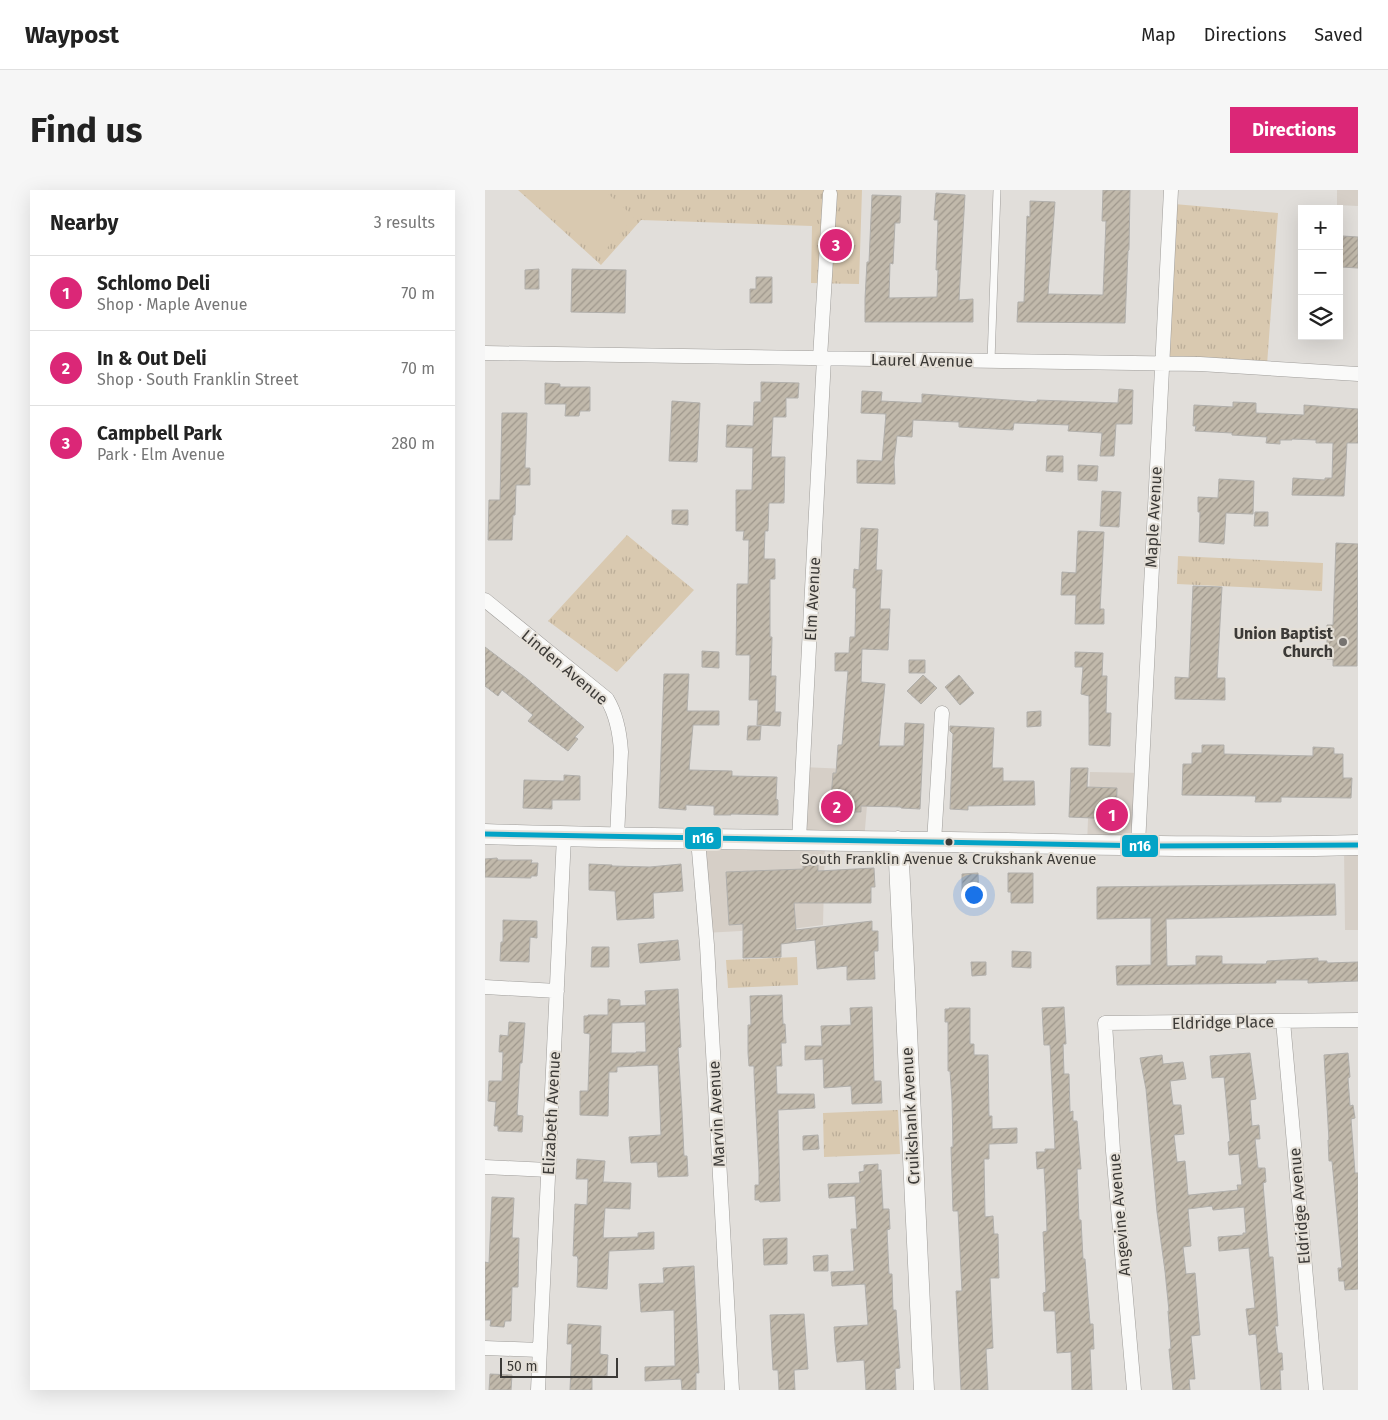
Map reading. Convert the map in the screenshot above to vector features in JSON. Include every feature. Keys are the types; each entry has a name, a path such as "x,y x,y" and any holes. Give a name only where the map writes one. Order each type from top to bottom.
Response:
{"main road":[{"path":"485,834 617,838 1292,847 1358,845"},
{"name":"Cruikshank Avenue","path":"899,841 924,1390"}],"street":[{"name":"Maple Avenue","path":"1138,844 1171,190"},
{"name":"Elm Avenue","path":"799,840 830,194"},
{"name":"Laurel Avenue","path":"485,354 1200,364 1358,374"},
{"name":"Linden Avenue","path":"485,600 607,699 612,708 621,752 617,838"},
{"path":"934,842 942,713"},
{"name":"Elizabeth Avenue","path":"538,1390 564,836"},
{"name":"Marvin Avenue","path":"698,839 707,955 732,1390"},
{"path":"485,987 557,991"},
{"name":"Eldridge Place","path":"1105,1040 1105,1023 1358,1020"},
{"name":"Eldridge Avenue","path":"1283,1021 1316,1390"},
{"name":"Angevine Avenue","path":"1105,1040 1134,1390"},
{"path":"485,1167 548,1170"},
{"path":"485,1348 539,1350"}],"lane":[{"path":"991,361 997,190"}],"shaded area":[{"path":"1337,190 1358,190 1358,206 1337,205"},
{"path":"802,767 870,770 864,841 825,842 823,925 704,933 701,842 797,842"},
{"path":"1090,772 1144,773 1141,846 1087,844"},
{"path":"1358,847 1358,930 1345,930 1344,848"}],"green space":[{"path":"518,190 862,190 859,284 811,283 812,226 641,220 601,265"},
{"path":"524,190 604,190 634,217 599,257"},
{"path":"1174,204 1278,213 1267,365 1164,361"},
{"path":"627,535 694,590 617,672 548,621"},
{"path":"1178,556 1323,563 1322,591 1177,584"},
{"path":"797,957 798,985 728,988 726,960"},
{"path":"898,1110 900,1154 824,1157 823,1113"}],"building":[{"path":"1103,190 1130,190 1125,323 1017,322 1018,302 1024,302 1027,216 1030,217 1030,201 1055,202 1048,294 1103,295 1106,221 1102,221"},
{"path":"936,193 965,195 959,300 973,299 973,322 865,322 872,195 901,196 900,223 895,223 893,264 890,263 889,298 937,297 938,220 934,220"},
{"path":"1343,236 1358,237 1358,268 1343,267"},
{"path":"539,269 539,289 525,289 525,270"},
{"path":"572,269 626,270 625,313 571,312"},
{"path":"756,277 772,277 772,303 750,303 750,289 756,289"},
{"path":"761,382 799,383 798,398 786,398 786,417 773,417 771,457 785,457 784,503 769,503 768,531 765,531 764,559 775,559 775,579 770,579 771,676 776,676 775,712 781,712 780,726 757,725 758,700 749,700 750,655 736,655 737,584 748,584 749,540 743,540 744,531 736,531 736,490 752,490 753,448 726,447 727,425 753,426 754,402 761,402"},
{"path":"545,383 560,384 560,387 590,387 590,411 580,411 579,416 565,416 566,404 545,404"},
{"path":"1119,389 1133,390 1132,424 1116,424 1114,456 1100,456 1102,433 1068,431 1069,425 1014,423 1013,430 959,427 959,422 913,420 912,437 897,436 894,462 895,484 857,483 857,460 882,461 886,414 861,413 862,391 882,392 881,401 922,403 922,394 1037,402 1037,400 1118,403"},
{"path":"672,401 700,403 697,462 669,461"},
{"path":"1233,402 1256,403 1256,413 1304,415 1304,405 1358,409 1358,443 1347,443 1344,496 1292,495 1293,478 1325,480 1325,478 1332,478 1333,443 1316,443 1316,440 1292,439 1280,440 1280,444 1266,443 1267,437 1195,431 1196,426 1193,426 1194,405 1233,407"},
{"path":"502,413 527,413 525,468 530,468 530,485 516,485 512,540 488,540 489,500 500,500"},
{"path":"1047,456 1063,456 1063,472 1046,471"},
{"path":"1078,465 1098,466 1097,481 1078,480"},
{"path":"1219,479 1254,481 1253,514 1226,513 1224,544 1199,542 1200,512 1198,512 1198,497 1218,498"},
{"path":"1102,491 1121,492 1119,527 1100,526"},
{"path":"672,510 688,510 688,525 672,524"},
{"path":"1255,512 1268,512 1268,526 1254,526"},
{"path":"861,528 878,529 876,570 882,570 880,609 890,609 888,650 862,649 861,682 885,684 879,746 904,746 905,723 924,724 920,809 861,806 861,812 830,812 833,773 836,773 838,745 842,745 848,671 835,671 835,653 849,653 850,637 855,637 856,588 853,588 854,569 859,570"},
{"path":"1078,531 1104,532 1100,609 1104,609 1104,624 1075,624 1076,595 1061,595 1062,572 1076,573"},
{"path":"1336,543 1358,544 1357,666 1333,666 1333,659 1327,659 1327,625 1333,625"},
{"path":"1193,586 1222,587 1217,678 1225,678 1225,700 1175,699 1175,677 1189,678"},
{"path":"485,647 526,678 584,727 575,737 578,739 568,751 528,721 533,715 502,690 498,696 485,686"},
{"path":"702,651 719,652 719,668 702,667"},
{"path":"1075,652 1103,653 1102,676 1107,676 1106,713 1111,713 1110,746 1089,745 1089,696 1081,694 1083,667 1075,667"},
{"path":"909,660 925,660 925,673 909,673"},
{"path":"664,674 689,674 687,711 719,711 719,725 693,725 689,770 732,771 732,776 777,777 776,799 778,800 778,815 714,815 714,806 686,805 686,810 659,808"},
{"path":"923,675 937,688 921,704 907,691"},
{"path":"959,675 974,693 960,705 945,687"},
{"path":"1041,711 1041,726 1027,727 1027,712"},
{"path":"748,726 761,726 760,740 747,740"},
{"path":"950,726 994,728 992,768 1003,768 1003,781 1034,781 1035,805 968,806 968,810 950,809 953,734 950,731"},
{"path":"1202,745 1224,745 1224,754 1313,756 1313,747 1334,748 1334,754 1343,754 1343,778 1352,778 1351,798 1281,797 1281,802 1255,802 1256,796 1182,795 1183,764 1192,764 1192,753 1202,753"},
{"path":"1071,768 1088,768 1087,787 1117,788 1116,819 1069,817"},
{"path":"564,775 580,776 580,800 552,800 552,809 523,808 524,780 564,781"},
{"path":"497,858 498,860 532,860 531,863 538,863 537,876 531,876 531,878 485,877 485,859"},
{"path":"589,864 650,867 681,864 683,891 653,893 654,918 617,920 615,891 589,890"},
{"path":"818,865 818,871 874,868 875,887 871,887 871,903 794,903 796,930 872,921 872,931 878,931 878,951 874,951 875,979 847,980 847,966 817,969 815,940 781,944 781,957 743,958 743,924 729,925 726,872 803,869 803,866"},
{"path":"978,873 979,903 966,903 966,894 962,894 962,874"},
{"path":"1008,873 1033,873 1033,903 1011,903 1011,892 1008,892"},
{"path":"1335,884 1336,915 1166,919 1167,966 1196,965 1196,956 1222,956 1222,964 1266,964 1267,961 1318,958 1318,961 1327,961 1327,963 1358,962 1358,981 1308,983 1308,980 1276,980 1276,983 1117,985 1116,966 1151,965 1151,918 1097,919 1097,887"},
{"path":"503,920 537,921 537,938 530,937 529,962 500,961 501,942 503,942"},
{"path":"678,940 680,960 640,963 638,944"},
{"path":"592,947 609,947 609,967 591,967"},
{"path":"1012,951 1031,952 1031,968 1012,967"},
{"path":"971,962 986,962 986,975 972,976"},
{"path":"678,989 681,1047 678,1048 684,1156 687,1156 688,1176 658,1177 657,1162 631,1163 629,1137 661,1135 658,1065 617,1067 617,1072 609,1072 608,1116 580,1115 580,1091 588,1091 590,1034 584,1033 584,1016 608,1015 608,999 620,1000 620,1006 646,1005 645,991","holes":["645,1022 646,1052 611,1053 612,1023"]},
{"path":"782,995 786,1043 781,1043 782,1066 776,1066 777,1094 814,1094 815,1108 778,1110 780,1201 760,1202 755,1200 755,1185 759,1185 759,1172 754,1066 749,1066 748,1053 748,1025 751,1025 750,996"},
{"path":"872,1007 874,1081 881,1081 882,1103 852,1104 851,1086 824,1088 823,1059 805,1060 805,1046 822,1046 821,1026 851,1025 850,1008"},
{"path":"1064,1007 1066,1044 1063,1044 1064,1074 1069,1074 1070,1112 1073,1111 1073,1121 1077,1121 1081,1169 1077,1169 1079,1220 1081,1220 1090,1324 1093,1324 1094,1349 1090,1349 1092,1390 1072,1390 1071,1352 1057,1353 1055,1311 1044,1311 1043,1293 1046,1292 1043,1232 1047,1231 1046,1203 1044,1168 1037,1169 1036,1152 1045,1152 1045,1149 1055,1149 1050,1045 1044,1045 1042,1008"},
{"path":"970,1008 970,1044 974,1044 974,1055 988,1055 989,1116 992,1116 992,1129 1017,1128 1017,1143 989,1144 989,1159 984,1159 985,1217 993,1216 994,1234 998,1234 999,1278 990,1278 993,1348 986,1349 988,1390 961,1390 956,1291 962,1291 958,1211 953,1211 952,1100 950,1071 948,1071 948,1022 945,1022 945,1009"},
{"path":"509,1022 525,1023 522,1063 520,1063 517,1115 523,1116 522,1132 498,1131 498,1126 494,1126 496,1102 488,1101 489,1081 502,1081 503,1052 499,1052 500,1035 508,1036"},
{"path":"1250,1053 1256,1099 1250,1100 1252,1126 1259,1125 1260,1139 1255,1139 1258,1168 1265,1168 1266,1182 1263,1183 1269,1257 1273,1257 1278,1326 1275,1326 1278,1353 1282,1353 1283,1370 1280,1370 1281,1390 1261,1390 1256,1334 1249,1335 1246,1309 1255,1308 1249,1248 1219,1251 1218,1237 1243,1235 1243,1233 1246,1233 1244,1207 1213,1210 1212,1206 1188,1209 1191,1246 1183,1247 1186,1274 1195,1273 1200,1335 1191,1336 1195,1379 1189,1379 1190,1390 1173,1390 1169,1349 1171,1349 1169,1311 1157,1212 1146,1089 1140,1058 1162,1055 1163,1064 1183,1062 1186,1079 1170,1081 1173,1105 1181,1105 1184,1134 1174,1135 1177,1162 1185,1161 1188,1195 1190,1195 1238,1190 1237,1185 1242,1185 1239,1154 1229,1155 1228,1142 1230,1141 1224,1077 1212,1078 1210,1056"},
{"path":"1348,1053 1350,1106 1353,1105 1355,1118 1351,1119 1355,1173 1358,1173 1358,1289 1345,1290 1344,1281 1339,1281 1338,1268 1342,1268 1332,1161 1329,1161 1324,1055"},
{"path":"818,1135 819,1149 803,1150 803,1136"},
{"path":"577,1159 605,1161 603,1182 631,1183 630,1209 605,1208 603,1238 638,1237 638,1233 654,1232 654,1249 609,1251 607,1289 577,1287 578,1259 577,1256 573,1256 575,1204 587,1205 588,1179 576,1179"},
{"path":"878,1164 878,1170 881,1170 883,1209 889,1209 890,1229 887,1230 889,1274 892,1274 893,1310 896,1310 900,1368 895,1369 896,1390 866,1390 864,1360 837,1362 835,1343 834,1327 868,1325 865,1284 832,1286 831,1272 854,1271 851,1229 857,1229 855,1196 829,1198 828,1184 860,1183 859,1172 864,1171 864,1165"},
{"path":"492,1197 514,1198 512,1238 519,1238 518,1287 512,1287 511,1321 505,1321 504,1327 490,1326 491,1320 485,1320 485,1262 489,1263"},
{"path":"787,1238 787,1264 764,1265 763,1239"},
{"path":"828,1255 828,1271 814,1271 813,1256"},
{"path":"694,1266 699,1373 696,1373 696,1390 682,1390 681,1379 645,1381 645,1367 675,1366 674,1310 641,1312 639,1284 664,1283 663,1268"},
{"path":"804,1314 808,1369 794,1370 795,1390 779,1390 778,1370 773,1370 770,1315"},
{"path":"568,1324 601,1326 600,1354 608,1355 607,1376 592,1376 592,1390 570,1390 572,1344 567,1344"},
{"path":"490,1374 512,1375 511,1390 489,1390"}],"transit line":[{"name":"n16","path":"485,834 1154,846 1358,845"}],"place":[{"name":"Campbell Park","path":"836,245"},
{"name":"Union Baptist Church","path":"1343,642"},
{"name":"In & Out Deli","path":"837,807"},
{"name":"Schlomo Deli","path":"1112,815"},
{"name":"South Franklin Avenue & Crukshank Avenue","path":"949,842"}]}
